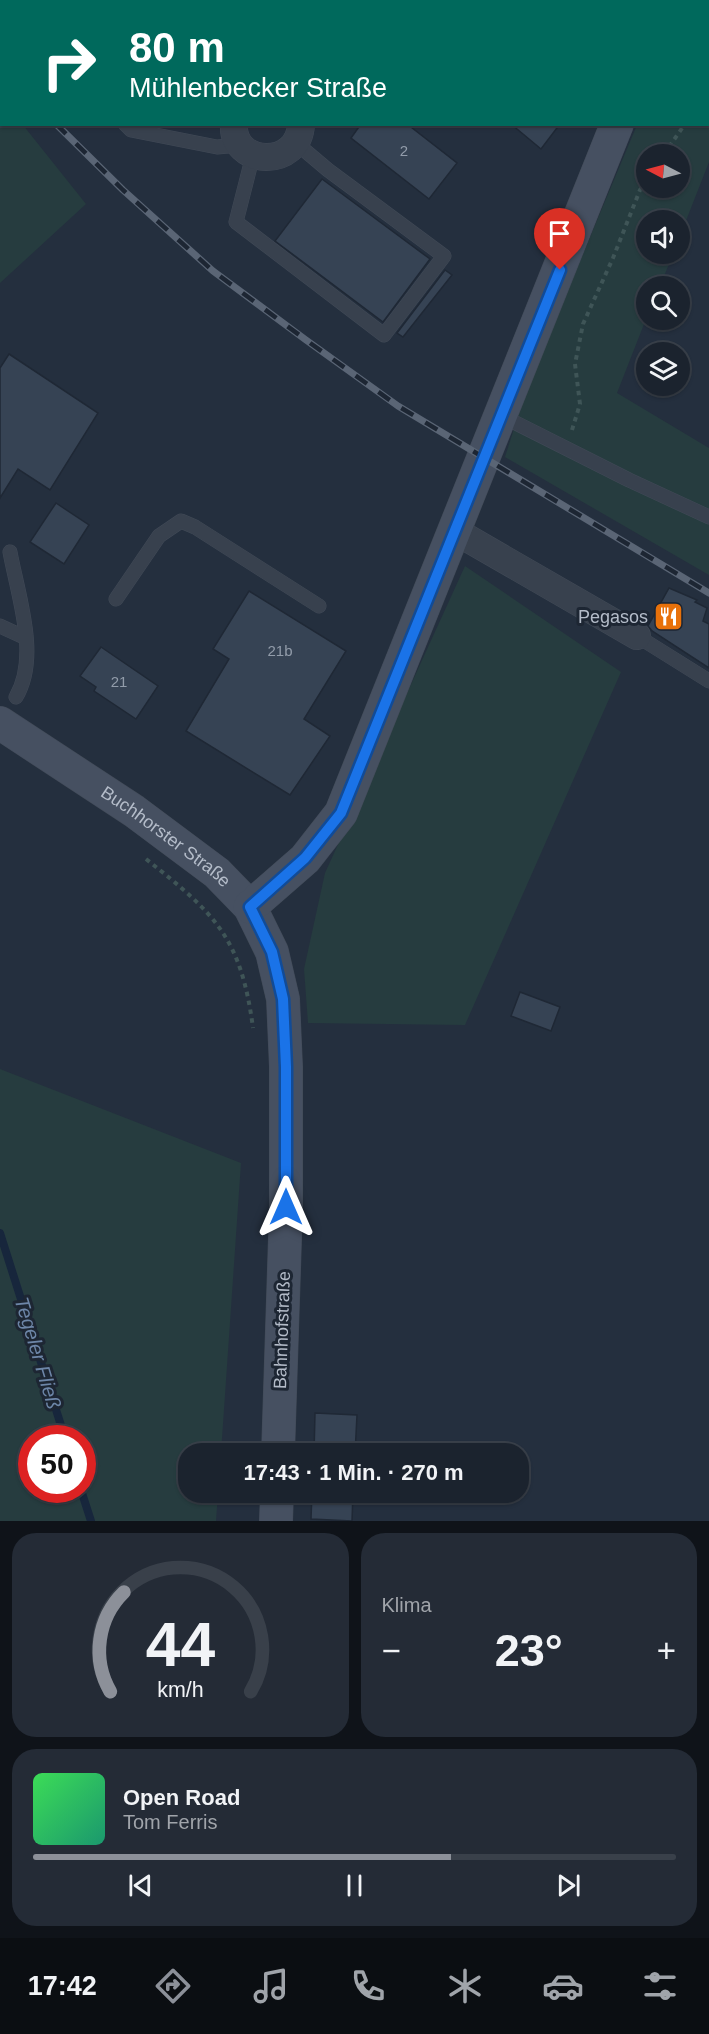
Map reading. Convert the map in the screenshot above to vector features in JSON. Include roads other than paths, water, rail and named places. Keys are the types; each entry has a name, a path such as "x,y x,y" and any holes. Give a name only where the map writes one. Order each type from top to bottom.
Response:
{"main road":[{"path":"250,907 305,858 341,813 502,416 616,126"},
{"name":"Buchhorster Straße","path":"8,710 134,811 217,873 250,907 272,952 283,999 286,1067 286,1207"},
{"name":"Bahnhofstraße","path":"278,1443 286,1207"},
{"path":"276,1521 277,1503"}],"street":[{"path":"242,142 269,159 284,154 299,134"},
{"path":"455,531 637,636"}],"lane":[{"path":"127,126 131,130 218,147 242,142 236,222 384,335 444,256 328,170 299,134"},
{"path":"502,416 629,480 709,517"},
{"path":"116,599 159,536 181,521 195,527 319,606"},
{"path":"8,710 25,682 26,638 10,552"},
{"path":"0,626 26,638"},
{"path":"637,636 709,681"}],"waterway":[{"name":"Tegeler Fließ","path":"0,1233 61,1425"},
{"name":"Tegeler Fließ","path":"85,1503 91,1521"}],"railway":[{"path":"58,126 123,190 213,271 306,340 398,406 709,593"}],"place":[{"name":"Pegasos","path":"669,617"}]}
